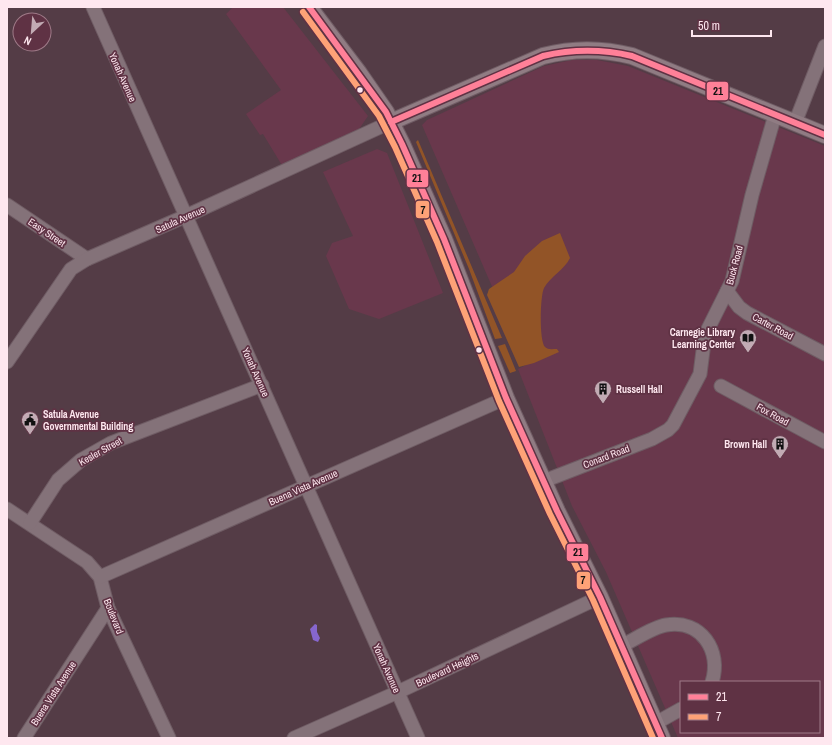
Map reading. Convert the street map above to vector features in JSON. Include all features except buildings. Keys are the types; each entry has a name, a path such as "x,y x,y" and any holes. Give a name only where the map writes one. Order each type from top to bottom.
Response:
{"main road":[{"path":"309,7 360,73 391,122 444,239 506,398 600,597 662,738"},
{"path":"391,122 543,56 560,51 592,49 614,51 632,56 825,135"}],"street":[{"name":"Yonah Avenue","path":"93,7 418,738"},
{"path":"796,123 825,46"},
{"name":"Buck Road","path":"668,430 677,418 702,369 705,335 732,280 758,169 776,114"},
{"name":"Satula Avenue","path":"7,362 71,269 87,259 186,216 391,122"},
{"name":"Easy Street","path":"7,205 87,259"},
{"name":"Carter Road","path":"727,291 739,307 747,313 825,354"},
{"name":"Kesler Street","path":"30,523 58,480 81,460 111,443 262,385"},
{"name":"Fox Road","path":"721,386 825,442"},
{"name":"Buena Vista Avenue","path":"100,577 506,398"},
{"name":"Conard Road","path":"544,481 652,439 668,430"},
{"name":"Boulevard","path":"7,508 87,562 100,577 108,608 169,738"},
{"name":"Boulevard Heights","path":"294,738 398,692 600,597"},
{"name":"Buena Vista Avenue","path":"24,738 108,608"},
{"path":"621,646 665,625 677,624 687,626 698,632 707,640 713,649 716,660 716,672 712,681"},
{"path":"656,723 680,711"}],"shaded area":[{"path":"233,7 283,7 368,116 355,135 283,167 263,134 260,135 246,114 281,90 226,14"},
{"path":"572,60 597,60 628,66 825,146 825,738 678,738 606,572 572,506 518,369 526,365 422,125 427,120 544,66"},
{"path":"418,140 502,338 495,339 469,269 416,142"},
{"path":"377,149 387,153 443,293 379,319 349,309 326,256 332,243 353,236 323,172"},
{"path":"560,233 570,258 565,266 544,288 541,318 542,336 545,347 549,349 557,349 559,352 534,363 519,367 487,295 489,289 514,272 525,256 542,241"},
{"path":"505,344 516,371 510,373 498,346"},
{"path":"315,624 317,625 317,632 320,638 318,642 313,640 310,629"}],"transit line":[{"name":"21","path":"309,7 386,112 402,144 444,239 506,398 557,511 600,597 662,738"},
{"name":"7","path":"303,12 379,116 395,147 437,242 499,401 550,514 593,600 653,738"},
{"name":"21","path":"391,122 543,56 576,51 599,51 632,56 825,135"}],"place":[{"name":"Carnegie Library Learning Center","path":"748,353"},
{"name":"Russell Hall","path":"603,404"},
{"name":"Satula Avenue Governmental Building","path":"30,435"},
{"name":"Brown Hall","path":"780,459"}]}
